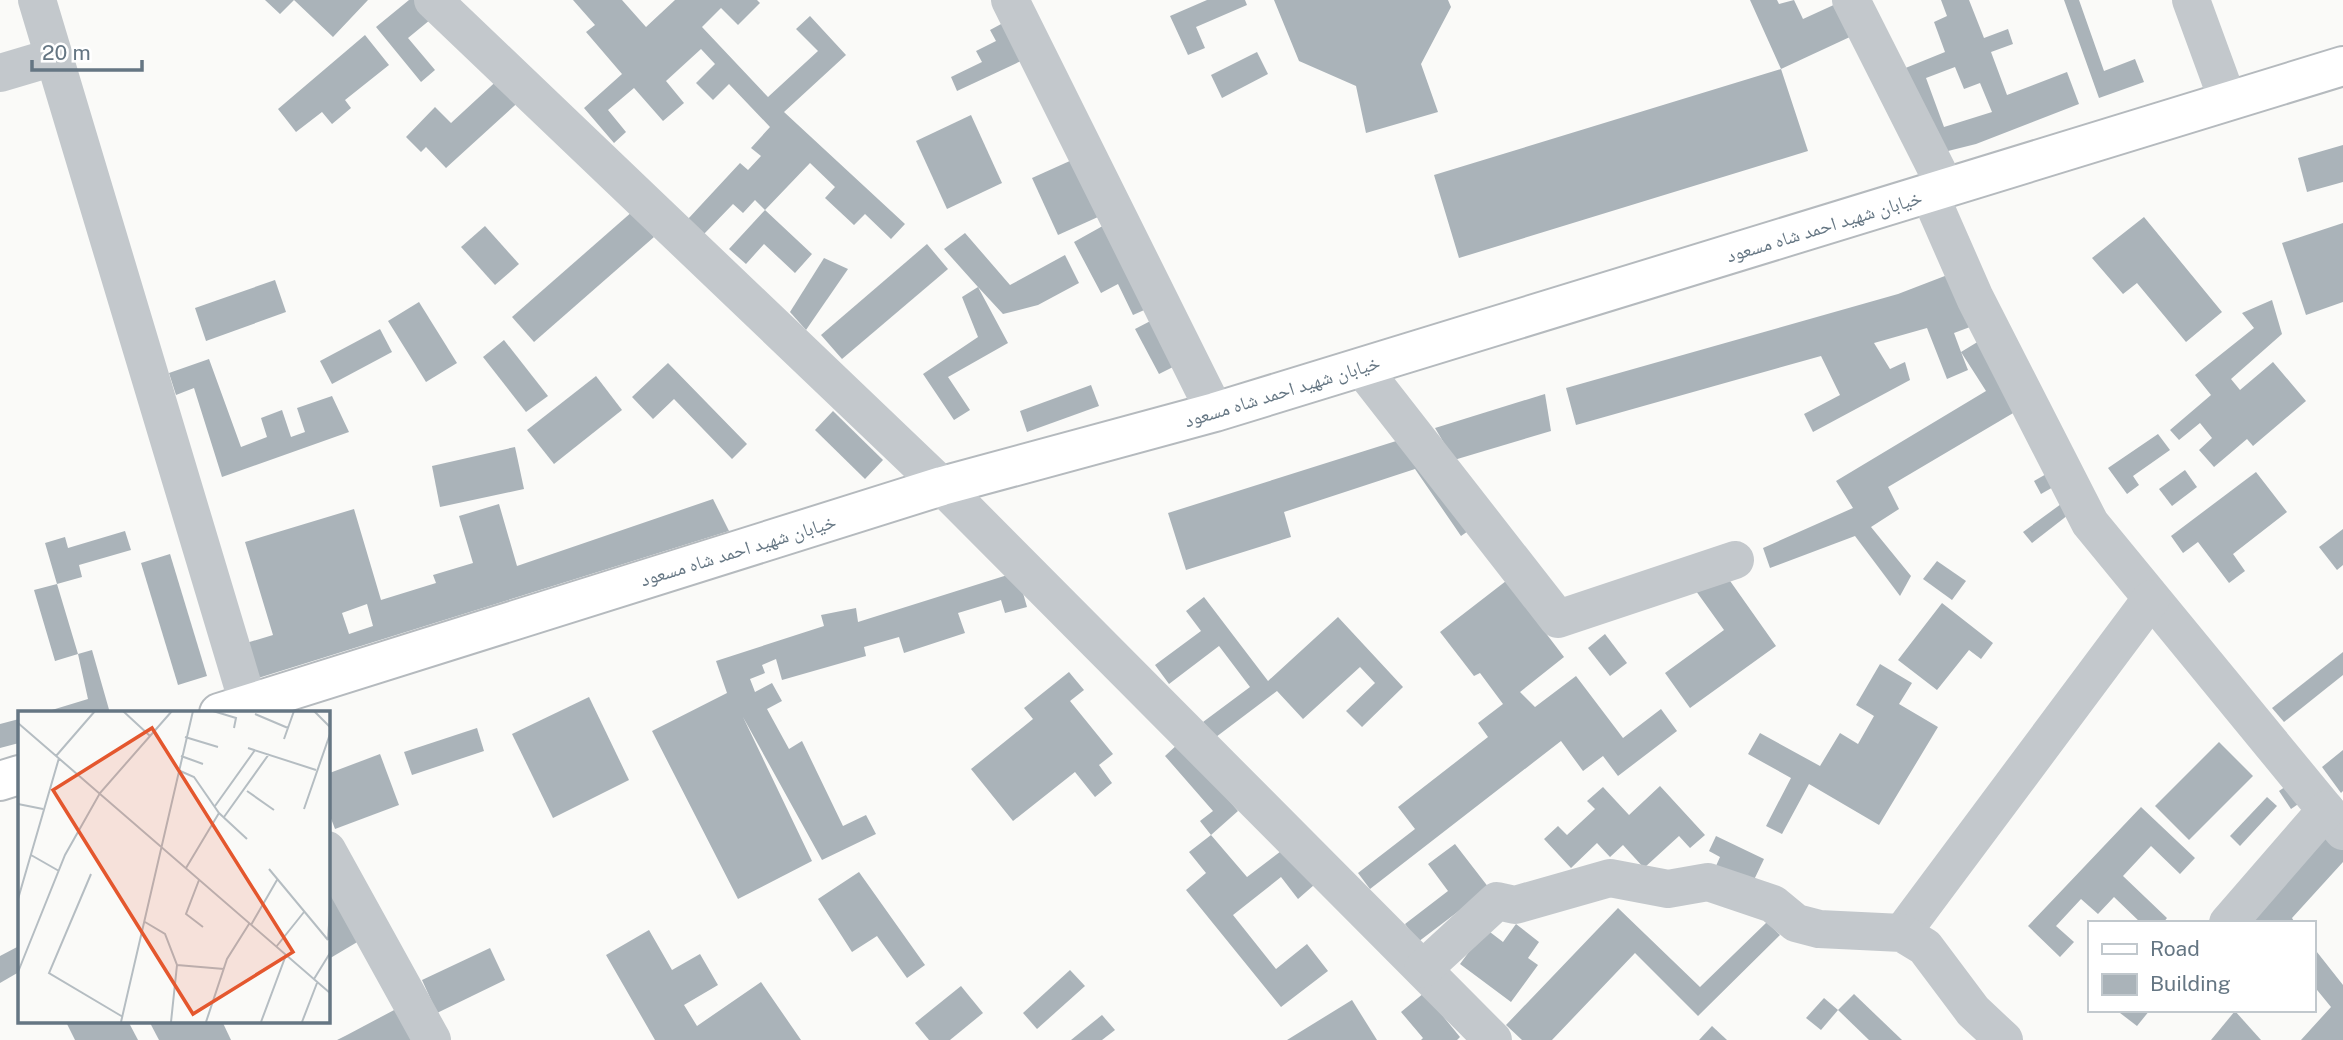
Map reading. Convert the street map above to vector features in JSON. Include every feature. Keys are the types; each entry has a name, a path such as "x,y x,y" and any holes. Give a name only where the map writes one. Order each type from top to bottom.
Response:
{"main road":[{"name":"خیابان شهید احمد شاه مسعود","path":"239,710 942,486 1215,412 2228,101 2342,69"},
{"path":"0,781 18,775"}],"street":[{"path":"37,0 239,710"},
{"path":"1010,0 1215,412"},
{"path":"1851,0 1938,191 1975,298 2090,523 2334,821 2230,921"},
{"path":"2191,0 2228,101"},
{"path":"444,3 942,486 1493,1040"},
{"path":"0,73 54,57"},
{"path":"1362,368 1558,620 1735,560"},
{"path":"1902,933 2151,599"},
{"path":"329,854 432,1040"},
{"path":"1423,969 1497,901 1515,905 1610,878 1668,890 1709,882 1773,904 1796,923 1819,929 1902,933 1925,947 1973,1012 2004,1040"}],"building":[{"path":"265,0 294,0 280,14"},
{"path":"294,0 368,0 333,37"},
{"path":"409,0 423,0 436,15 408,38 435,70 421,82 376,27"},
{"path":"573,0 622,0 646,27 675,0 757,0 760,3 738,25 721,8 702,27 768,97 818,51 796,29 810,16 846,55 784,112 905,224 891,239 865,214 854,225 825,198 835,187 810,163 765,210 755,200 743,213 733,204 704,234 688,219 740,163 748,170 761,156 751,148 770,127 729,84 713,100 696,83 715,64 701,49 666,81 684,103 663,121 634,88 608,110 626,132 614,143 584,108 622,74 586,32 595,25"},
{"path":"1207,0 1245,0 1247,5 1196,27 1205,48 1188,55 1170,16"},
{"path":"1274,0 1448,0 1451,7 1421,64 1438,112 1366,133 1356,86 1299,61"},
{"path":"1750,0 1777,0 1779,4 1794,0 1803,19 1838,3 1852,36 1781,69"},
{"path":"1941,0 1969,0 1984,38 2008,29 2013,44 1991,52 2007,95 2067,72 2079,104 1976,144 1932,155 1903,69 1945,52 1934,22 1947,16","holes":["1955,67 1964,89 1980,83 1992,112 1944,127 1926,78"]},
{"path":"2064,0 2079,0 2104,71 2135,59 2144,82 2099,98"},
{"path":"1003,23 1021,61 957,91 951,77 982,62 976,51 996,41 990,30"},
{"path":"365,35 389,65 345,100 351,108 332,124 322,112 296,132 278,109"},
{"path":"1257,52 1268,74 1222,98 1211,75"},
{"path":"1781,69 1808,151 1459,258 1434,175"},
{"path":"503,75 524,97 446,168 426,147 421,152 406,137 435,107 451,123"},
{"path":"971,115 1002,183 947,209 916,141"},
{"path":"2343,145 2343,182 2307,192 2298,158"},
{"path":"1072,160 1098,217 1058,235 1032,178"},
{"path":"765,210 812,254 795,273 764,244 746,264 729,249"},
{"path":"633,211 654,237 534,342 512,317"},
{"path":"2144,217 2222,312 2186,342 2137,283 2123,294 2092,258"},
{"path":"1108,223 1151,307 1133,315 1118,284 1101,293 1074,242"},
{"path":"2343,223 2343,302 2306,315 2282,243"},
{"path":"485,226 519,264 495,285 461,247"},
{"path":"965,233 1010,285 1065,255 1079,283 1038,305 1003,314 944,249"},
{"path":"927,244 948,269 842,359 821,335"},
{"path":"824,258 848,269 806,330 790,312"},
{"path":"1950,274 1970,327 1954,333 1968,370 1947,379 1927,328 1874,343 1890,369 1905,362 1910,380 1813,432 1804,414 1840,395 1821,356 1576,425 1566,388 1898,294"},
{"path":"275,280 286,312 206,341 195,308"},
{"path":"978,287 1008,343 948,377 970,410 954,420 923,374 978,337 962,297"},
{"path":"2272,300 2282,334 2231,379 2240,390 2273,362 2306,401 2253,446 2247,439 2214,467 2199,450 2212,438 2200,423 2179,440 2170,430 2211,395 2195,375 2254,328 2242,313"},
{"path":"419,302 457,363 426,382 388,321"},
{"path":"1160,316 1185,361 1159,374 1135,329"},
{"path":"380,329 392,352 332,384 320,361"},
{"path":"1984,338 2020,409 1888,487 1899,509 1871,527 1911,576 1900,596 1855,536 1770,568 1763,548 1853,508 1836,481 1986,391 1961,352"},
{"path":"504,340 548,396 526,412 483,357"},
{"path":"209,359 241,447 267,437 261,418 282,410 291,437 305,432 297,408 332,396 349,432 222,477 194,388 176,395 169,373"},
{"path":"668,363 747,444 732,459 674,399 653,419 632,397"},
{"path":"596,376 622,410 554,464 527,430"},
{"path":"1091,385 1099,406 1027,432 1020,411"},
{"path":"1545,394 1551,431 1454,460 1435,428"},
{"path":"833,411 883,460 865,479 815,430"},
{"path":"2158,434 2170,450 2133,476 2139,485 2127,494 2108,468"},
{"path":"1412,436 1474,527 1461,536 1415,469 1284,512 1291,537 1186,570 1168,513"},
{"path":"515,447 524,489 440,507 432,466"},
{"path":"2185,470 2197,487 2172,506 2159,489"},
{"path":"2256,472 2287,512 2233,554 2245,571 2229,583 2198,542 2183,553 2171,536"},
{"path":"2048,473 2055,486 2041,494 2034,481"},
{"path":"713,499 729,531 255,679 243,644 273,635 245,542 354,509 381,600 436,583 433,575 473,563 459,516 499,504 517,566","holes":["367,604 373,626 349,634 342,613"]},
{"path":"2061,504 2068,515 2032,543 2023,532"},
{"path":"2343,529 2343,565 2337,570 2319,547"},
{"path":"125,531 131,550 79,565 82,577 57,584 45,543 65,537 68,548"},
{"path":"170,554 207,676 178,685 141,563"},
{"path":"1937,561 1966,581 1952,600 1923,579"},
{"path":"1017,572 1027,607 1005,613 1001,600 958,613 965,633 904,653 899,637 864,647 866,656 782,680 776,659 762,665 765,673 750,679 755,692 772,683 782,701 767,709 789,749 802,741 843,826 866,815 876,834 822,860 743,717 812,861 738,899 652,731 727,693 716,661 824,626 821,615 856,608 858,622"},
{"path":"1728,578 1776,646 1690,708 1665,673 1724,630 1696,591"},
{"path":"1506,581 1564,657 1520,692 1535,707 1576,676 1623,738 1661,709 1677,731 1618,776 1603,756 1583,771 1561,741 1370,889 1358,873 1415,829 1398,807 1488,737 1478,723 1503,704 1480,673 1474,676 1440,632"},
{"path":"57,584 78,654 55,661 34,590"},
{"path":"1204,597 1268,681 1338,617 1403,687 1362,727 1346,711 1375,683 1360,667 1303,719 1277,691 1216,737 1203,722 1250,687 1219,646 1169,684 1155,665 1201,631 1186,611"},
{"path":"1942,603 1993,643 1981,659 1969,650 1937,690 1898,660"},
{"path":"1605,634 1627,663 1610,676 1588,648"},
{"path":"92,650 109,711 49,711 88,699 78,654"},
{"path":"2343,652 2343,675 2284,722 2272,708"},
{"path":"1880,664 1912,683 1899,704 1938,727 1879,825 1809,784 1782,834 1766,826 1791,778 1748,754 1760,733 1820,766 1840,733 1858,744 1874,716 1856,705"},
{"path":"1069,672 1084,690 1070,701 1113,754 1099,765 1112,783 1095,797 1075,772 1013,821 971,769 1033,719 1024,708"},
{"path":"589,697 629,780 553,818 512,734"},
{"path":"18,719 18,743 0,748 0,724"},
{"path":"477,728 484,751 412,775 404,752"},
{"path":"2219,742 2253,776 2189,840 2155,806"},
{"path":"1179,743 1238,811 1211,835 1200,821 1213,811 1165,756"},
{"path":"2343,750 2343,791 2341,793 2322,767"},
{"path":"380,754 399,805 335,829 329,813 329,773"},
{"path":"2295,780 2307,798 2291,809 2279,791"},
{"path":"1660,786 1705,835 1690,848 1679,836 1644,868 1623,845 1610,857 1597,843 1571,868 1544,839 1558,826 1567,835 1595,809 1587,801 1603,787 1629,815"},
{"path":"2267,797 2277,806 2240,846 2230,836"},
{"path":"2141,807 2195,858 2180,874 2151,846 2123,876 2167,918 2165,921 2139,921 2114,897 2098,914 2081,899 2056,926 2074,942 2060,957 2028,926"},
{"path":"2333,825 2343,838 2343,862 2292,918 2294,921 2254,921"},
{"path":"1211,835 1247,877 1285,848 1314,885 1298,899 1281,877 1233,915 1276,969 1307,944 1328,971 1281,1007 1186,890 1206,873 1189,852"},
{"path":"1716,836 1764,859 1752,884 1716,866 1720,857 1709,851"},
{"path":"1455,844 1489,888 1418,942 1405,924 1448,891 1428,864"},
{"path":"859,872 925,965 907,978 877,936 852,952 818,899"},
{"path":"329,888 359,941 329,959"},
{"path":"1618,908 1700,987 1767,922 1780,935 1698,1016 1635,953 1552,1040 1522,1040 1506,1025"},
{"path":"1516,924 1539,942 1528,958 1538,965 1511,1002 1460,964 1486,929 1503,942"},
{"path":"649,930 672,970 700,954 718,985 684,1005 697,1026 761,982 801,1040 655,1040 606,955"},
{"path":"18,947 18,973 0,983 0,956"},
{"path":"490,948 505,980 437,1013 422,980"},
{"path":"2315,950 2343,985 2343,1040 2301,1040 2331,1007 2315,987"},
{"path":"1070,970 1085,986 1037,1029 1023,1013"},
{"path":"961,986 983,1013 950,1040 929,1040 915,1023"},
{"path":"1424,993 1460,1037 1457,1040 1421,1040 1423,1038 1401,1012"},
{"path":"1854,994 1902,1040 1869,1040 1838,1010"},
{"path":"1824,998 1838,1010 1821,1030 1806,1018"},
{"path":"1352,1000 1377,1040 1287,1040"},
{"path":"396,1009 412,1040 337,1040 347,1035"},
{"path":"2121,1012 2148,1012 2137,1026"},
{"path":"2236,1012 2261,1040 2211,1040"},
{"path":"1102,1015 1115,1030 1102,1040 1071,1040"},
{"path":"66,1023 129,1023 138,1040 75,1040"},
{"path":"150,1023 223,1023 231,1040 159,1040"},
{"path":"1712,1026 1727,1040 1699,1040"}]}
